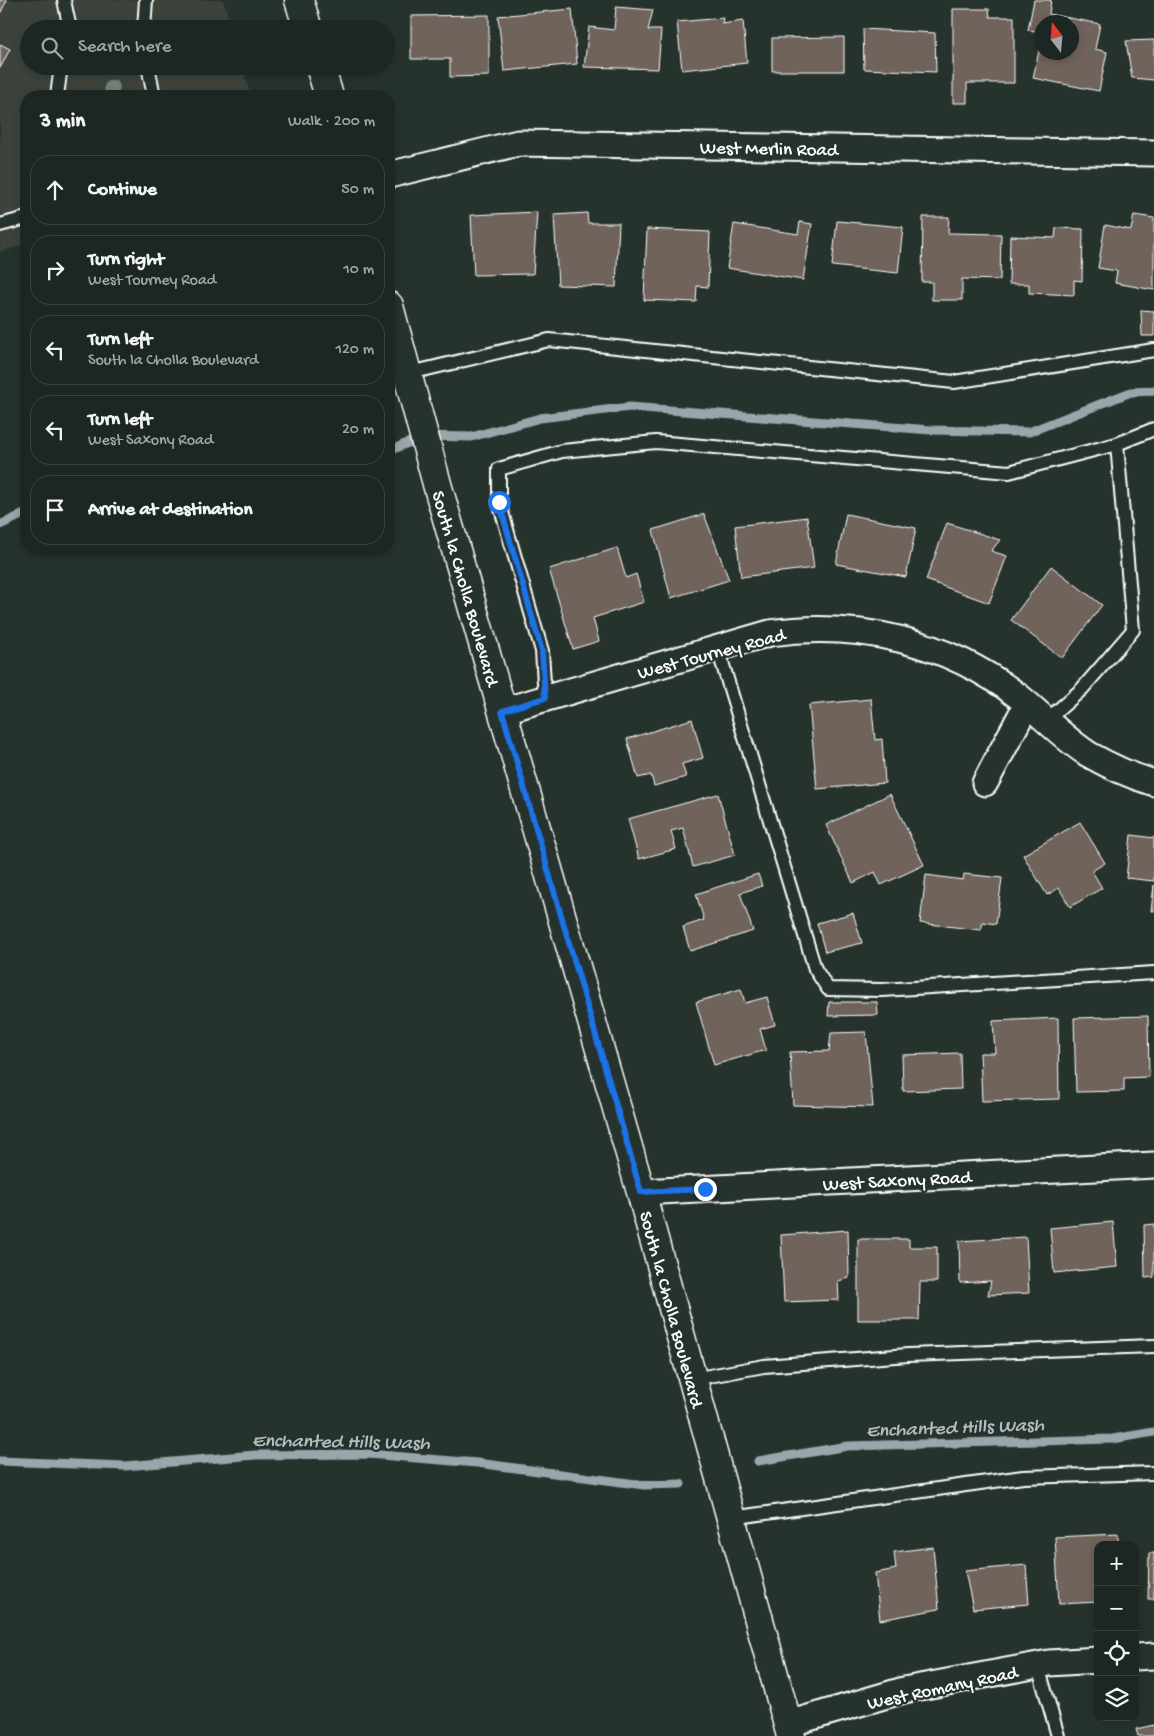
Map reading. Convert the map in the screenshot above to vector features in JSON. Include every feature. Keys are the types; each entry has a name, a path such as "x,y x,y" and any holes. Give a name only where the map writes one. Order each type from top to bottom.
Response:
{"main road":[{"path":"299,0 305,20"},
{"path":"323,75 327,90"},
{"name":"South la Cholla Boulevard","path":"395,330 502,711 641,1192 790,1730"}],"street":[{"name":"West Merlin Road","path":"395,174 518,143 1154,153"},
{"name":"West Tourney Road","path":"502,711 770,634 792,630 846,629 904,638 963,661 1027,704 1087,753 1130,776 1154,783"},
{"path":"985,783 1027,704"},
{"name":"West Saxony Road","path":"641,1192 1154,1165"},
{"path":"1139,1657 1154,1656"},
{"name":"West Romany Road","path":"790,1730 904,1690 1038,1666 1094,1660"}],"lane":[{"path":"64,0 68,20"},
{"path":"145,20 146,0"},
{"path":"58,90 60,75"},
{"path":"150,75 153,90"},
{"path":"0,225 20,220"},
{"path":"406,374 548,340 954,382 1154,350"},
{"path":"545,698 542,651 499,502 499,469 562,451 656,442 1009,472 1117,444 1154,429"},
{"path":"1048,720 1082,689 1133,630 1117,444"},
{"path":"718,649 815,969 828,989 882,990 1154,972"},
{"path":"692,1379 764,1366 889,1356 1154,1346"},
{"path":"731,1518 1024,1477 1154,1473"},
{"path":"1038,1666 1058,1736"}],"shaded area":[{"path":"0,0 223,0 229,20 20,20 20,75 245,75 249,90 20,90 20,246 0,252"}],"building":[{"path":"0,0 7,0 0,14"},
{"path":"1034,0 1051,0 1049,14 1054,15 1034,15 1034,31 1028,30"},
{"path":"616,7 653,10 648,30 661,30 658,69 584,67 589,27 614,30"},
{"path":"572,9 577,64 504,71 498,16"},
{"path":"953,9 989,9 990,17 1014,17 1014,83 967,83 967,103 953,103"},
{"path":"489,15 489,76 450,77 450,59 411,59 411,16"},
{"path":"723,18 722,24 743,21 747,63 682,70 677,22"},
{"path":"1079,20 1100,24 1095,49 1107,52 1099,91 1033,78 1037,60 1079,60"},
{"path":"863,29 935,33 936,72 864,69"},
{"path":"844,37 844,71 772,71 772,38"},
{"path":"1154,40 1154,80 1132,78 1126,41"},
{"path":"0,44 10,49 0,68"},
{"path":"537,212 533,274 474,275 471,215"},
{"path":"587,213 588,223 619,223 616,287 558,285 554,215"},
{"path":"1134,215 1154,218 1154,290 1115,283 1117,271 1098,268 1105,225 1131,230"},
{"path":"923,217 949,217 948,233 1001,234 1000,280 962,279 962,300 932,300 932,282 922,282"},
{"path":"837,221 903,227 898,273 832,266"},
{"path":"800,222 812,224 803,280 727,268 734,224 798,234"},
{"path":"1056,228 1083,229 1082,281 1074,280 1074,295 1029,293 1029,284 1009,284 1010,236 1055,238"},
{"path":"647,229 710,232 708,287 697,286 696,302 644,300"},
{"path":"1141,310 1154,311 1154,336 1142,336"},
{"path":"704,514 729,580 671,598 653,530"},
{"path":"846,514 916,528 906,577 836,564"},
{"path":"807,517 814,568 741,577 735,526"},
{"path":"947,523 1000,540 991,551 1007,556 989,603 926,580"},
{"path":"617,548 626,578 636,574 644,602 593,618 599,641 573,649 549,569"},
{"path":"1051,566 1102,605 1062,658 1011,620"},
{"path":"871,699 875,740 882,739 885,783 817,789 809,705"},
{"path":"692,719 703,758 682,764 686,777 654,786 651,775 638,778 627,739"},
{"path":"718,794 735,855 693,867 683,828 671,831 676,849 639,859 628,819"},
{"path":"890,794 924,865 881,885 875,872 853,883 826,825"},
{"path":"1080,822 1105,863 1092,871 1102,888 1070,907 1059,888 1047,895 1023,855"},
{"path":"1131,835 1154,838 1154,881 1126,878"},
{"path":"758,874 762,886 740,893 753,931 690,951 683,927 704,920 696,894"},
{"path":"964,874 1002,878 996,924 983,922 981,930 920,923 926,875 963,880"},
{"path":"1154,885 1154,911 1151,911"},
{"path":"853,913 862,943 825,952 817,923"},
{"path":"741,989 745,1003 767,997 775,1025 760,1029 766,1050 714,1065 696,1002"},
{"path":"829,1002 877,1002 878,1015 828,1016"},
{"path":"1148,1016 1149,1077 1124,1078 1124,1091 1076,1092 1074,1018"},
{"path":"1058,1018 1059,1099 982,1101 980,1053 995,1053 993,1021"},
{"path":"866,1032 873,1107 793,1105 790,1052 829,1051 831,1033"},
{"path":"960,1053 961,1089 903,1091 902,1055"},
{"path":"1113,1222 1117,1267 1054,1273 1050,1228"},
{"path":"1154,1224 1154,1277 1145,1278 1144,1225"},
{"path":"848,1230 849,1278 838,1281 839,1300 784,1302 781,1235"},
{"path":"1026,1237 1029,1293 988,1295 991,1281 960,1283 959,1241"},
{"path":"858,1239 909,1239 909,1247 937,1247 937,1282 920,1282 919,1320 858,1320"},
{"path":"1118,1534 1118,1541 1094,1541 1094,1602 1059,1604 1055,1537"},
{"path":"933,1547 939,1609 880,1620 875,1573 896,1569 894,1552"},
{"path":"1149,1553 1154,1553 1154,1599 1148,1599"},
{"path":"1026,1565 1029,1604 973,1609 965,1571"},
{"path":"1154,1725 1154,1736 1138,1736 1136,1729"}],"waterway":[{"path":"395,448 424,436 471,437 540,418 630,407 931,430 1029,432 1131,392 1154,391"},
{"path":"0,525 20,516"},
{"name":"Enchanted Hills Wash","path":"758,1461 848,1446 1113,1439 1154,1432"},
{"name":"Enchanted Hills Wash","path":"0,1461 125,1466 255,1455 368,1454 477,1463 644,1485 681,1484"}],"route":[{"path":"499,502 542,651 545,698 502,711 641,1192 705,1189"}]}
